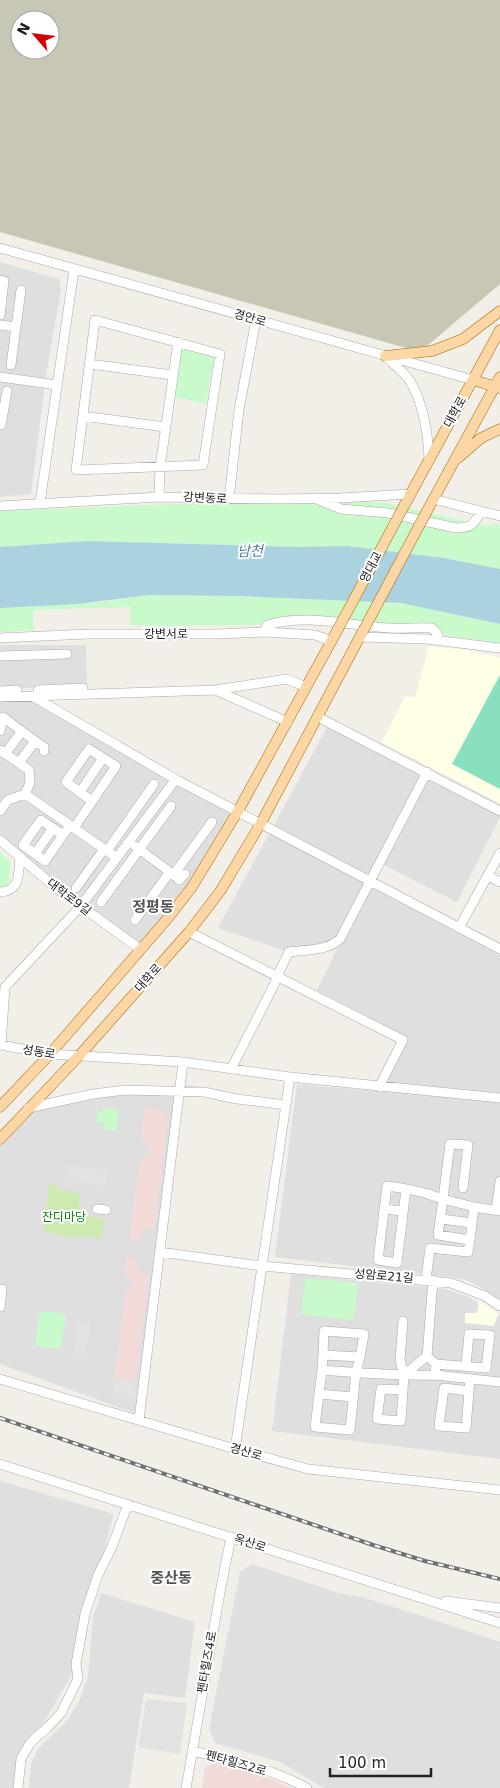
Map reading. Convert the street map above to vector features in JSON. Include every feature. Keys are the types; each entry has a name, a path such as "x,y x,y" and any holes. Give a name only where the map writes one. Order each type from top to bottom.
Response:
{"main road":[{"path":"385,356 432,351 463,339 500,310"},
{"name":"대학로","path":"411,494 500,330"},
{"name":"경안로","path":"472,380 498,384"},
{"name":"영대교","path":"318,716 433,499 498,384"},
{"path":"454,462 481,438 500,429"},
{"name":"영대교","path":"338,629 411,494"},
{"name":"대학로","path":"0,1107 50,1054 192,888 238,811 338,629"},
{"name":"대학로","path":"0,1139 79,1056 190,932 221,890 261,823 318,716"}],"street":[{"name":"경안로","path":"0,248 472,380"},
{"path":"40,503 74,270"},
{"path":"0,280 4,281 0,315"},
{"path":"11,365 21,290"},
{"path":"96,320 178,342 220,354 203,465 76,470 96,320"},
{"path":"229,499 240,410 256,320"},
{"path":"0,325 16,326"},
{"path":"159,497 160,467 178,342"},
{"path":"385,356 409,379 422,407 428,435 430,459"},
{"path":"90,364 172,375"},
{"path":"0,377 57,386"},
{"path":"0,427 7,391"},
{"path":"83,416 165,427"},
{"name":"강변동로","path":"0,506 188,496 229,499 411,494"},
{"path":"312,497 341,509 388,513 456,528 466,528 472,525 481,511"},
{"path":"433,499 500,516"},
{"path":"265,632 268,625 277,622 320,620 390,628 432,628 437,633 438,640"},
{"name":"강변서로","path":"0,638 88,634 265,632 315,635 332,641"},
{"path":"361,634 438,640 500,648"},
{"path":"16,656 34,649"},
{"path":"0,656 67,654"},
{"path":"0,691 34,694 214,690 287,679 306,687"},
{"path":"0,697 83,688"},
{"path":"214,690 288,722"},
{"path":"34,694 176,779 500,949"},
{"path":"318,716 500,811"},
{"path":"0,731 3,717 44,747 44,751"},
{"path":"0,811 8,800 25,794 30,783 28,770 2,752 22,731"},
{"path":"19,763 35,741"},
{"path":"63,835 41,820 22,846 45,861 63,835 72,827 92,801 116,766 89,749 66,782 92,801"},
{"path":"80,792 103,758"},
{"path":"231,1069 274,986 289,952 325,948 335,944 340,939 427,772"},
{"path":"0,1045 5,988 80,907 176,779"},
{"path":"76,888 154,784"},
{"path":"0,794 8,800"},
{"path":"25,794 117,858"},
{"path":"102,902 171,806"},
{"path":"35,854 50,826 54,814"},
{"path":"170,872 174,874 212,822"},
{"name":"대학로9길","path":"0,840 80,907 140,949"},
{"path":"129,842 179,880 185,874"},
{"path":"459,928 500,853"},
{"path":"0,892 9,891 14,888 20,858"},
{"path":"135,920 170,872"},
{"path":"488,876 500,882"},
{"path":"190,932 402,1040 379,1087"},
{"name":"성동로","path":"0,1045 50,1054 183,1062 290,1078 500,1098"},
{"path":"139,1420 183,1062"},
{"path":"235,1449 290,1078"},
{"path":"28,1108 110,1095 125,1090 204,1092 237,1099 286,1105"},
{"path":"463,1188 468,1145 450,1144 438,1235 470,1240"},
{"path":"406,1189 397,1263 378,1260 387,1186 421,1191 474,1207 498,1210 500,1185"},
{"path":"404,1375 426,1356 430,1248 468,1252 474,1207"},
{"path":"384,1209 403,1211"},
{"path":"441,1219 472,1223"},
{"name":"성암로21길","path":"160,1252 262,1266 430,1280 463,1286 485,1296 500,1306"},
{"path":"0,1307 2,1289"},
{"path":"403,1390 404,1375 400,1360 404,1321"},
{"path":"324,1331 364,1334 356,1372 350,1430 315,1427 323,1355 324,1331"},
{"path":"323,1355 360,1357"},
{"path":"426,1356 436,1364 466,1366"},
{"path":"434,1375 436,1364"},
{"path":"322,1370 434,1375 500,1382"},
{"path":"469,1391 444,1388 439,1426 466,1428 469,1391 470,1378"},
{"name":"경산로","path":"0,1379 308,1469 500,1490"},
{"path":"319,1394 353,1398"},
{"name":"옥산로","path":"0,1464 500,1623"},
{"path":"18,1788 22,1759 29,1745 61,1712 78,1679 76,1664 85,1614 98,1574 111,1549 128,1504"},
{"name":"펜타힐즈4로","path":"186,1788 231,1537"},
{"path":"422,1598 500,1608"},
{"name":"펜타힐즈2로","path":"192,1751 220,1757 255,1768 292,1780 307,1788"}],"shaded area":[{"path":"0,0 500,0 500,284 420,352 0,232"},
{"path":"0,262 59,279 61,290 46,376 31,494 0,497"},
{"path":"0,645 86,645 87,686 0,689"},
{"path":"429,646 468,650 500,658 500,803 382,742 405,696 415,697"},
{"path":"32,696 238,811 192,887 140,949 0,840 0,697"},
{"path":"327,727 422,774 371,871 365,874 273,827"},
{"path":"429,777 500,814 457,902 384,865"},
{"path":"270,832 363,880 366,886 340,936 331,943 285,951 218,928"},
{"path":"372,888 500,955 500,1093 386,1082 408,1038 317,990 339,945"},
{"path":"297,1084 500,1102 500,1300 477,1285 463,1279 275,1257"},
{"path":"179,1092 137,1414 0,1364 0,1139 28,1108 100,1093"},
{"path":"144,1109 164,1112 168,1119 155,1228 148,1228 143,1231 138,1241 129,1239 139,1162 151,1152 151,1149 145,1144 141,1136"},
{"path":"67,1166 107,1171 105,1186 66,1181"},
{"path":"127,1257 136,1258 135,1264 138,1269 143,1274 149,1275 136,1381 114,1378 125,1294 134,1286 134,1283 124,1273"},
{"path":"291,1274 446,1289 471,1298 500,1317 500,1459 272,1431"},
{"path":"479,1300 498,1314 494,1326 465,1323 465,1313 477,1313"},
{"path":"77,1323 90,1324 85,1359 72,1358"},
{"path":"120,1379 132,1380 132,1386 140,1387 138,1400 112,1397 114,1383 119,1384"},
{"path":"0,1481 114,1514 71,1676 14,1774 14,1788 0,1788"},
{"path":"252,1564 338,1593 362,1597 500,1642 500,1788 324,1788 280,1762 215,1743 209,1729 240,1572"},
{"path":"101,1593 195,1622 185,1698 144,1693 129,1788 29,1788 31,1763 38,1749 67,1721 80,1699 88,1676 93,1617"},
{"path":"146,1699 187,1703 180,1754 138,1747"},
{"path":"217,1762 275,1780 291,1788 202,1788 205,1768"}],"green space":[{"path":"182,348 214,356 206,404 175,397"},
{"path":"338,501 386,503 487,526 500,525 500,569 444,558 348,546 300,547 87,541 0,547 0,511 227,502"},
{"path":"149,595 233,596 410,605 500,624 500,643 421,632 378,631 307,624 130,625 130,607 33,610 34,630 0,632 0,608 94,603"},
{"path":"500,675 500,789 452,764"},
{"path":"0,852 11,863 8,887 0,887"},
{"path":"103,1108 119,1110 116,1131 103,1130 104,1123 96,1122 98,1111 102,1112"},
{"name":"잔디마당","path":"49,1184 58,1185 57,1190 81,1193 79,1205 83,1216 104,1219 101,1239 87,1236 70,1237 44,1232"},
{"path":"305,1278 358,1283 354,1320 301,1314"},
{"path":"40,1311 66,1314 61,1349 35,1346"}],"water":[{"name":"남천","path":"87,541 300,547 348,546 444,558 500,569 500,624 401,603 238,596 149,595 78,604 0,608 0,547"}],"railway":[{"path":"0,1418 373,1545 425,1561 500,1579"}],"district":[{"name":"정평동","path":"153,907"},
{"name":"중산동","path":"171,1578"}]}
